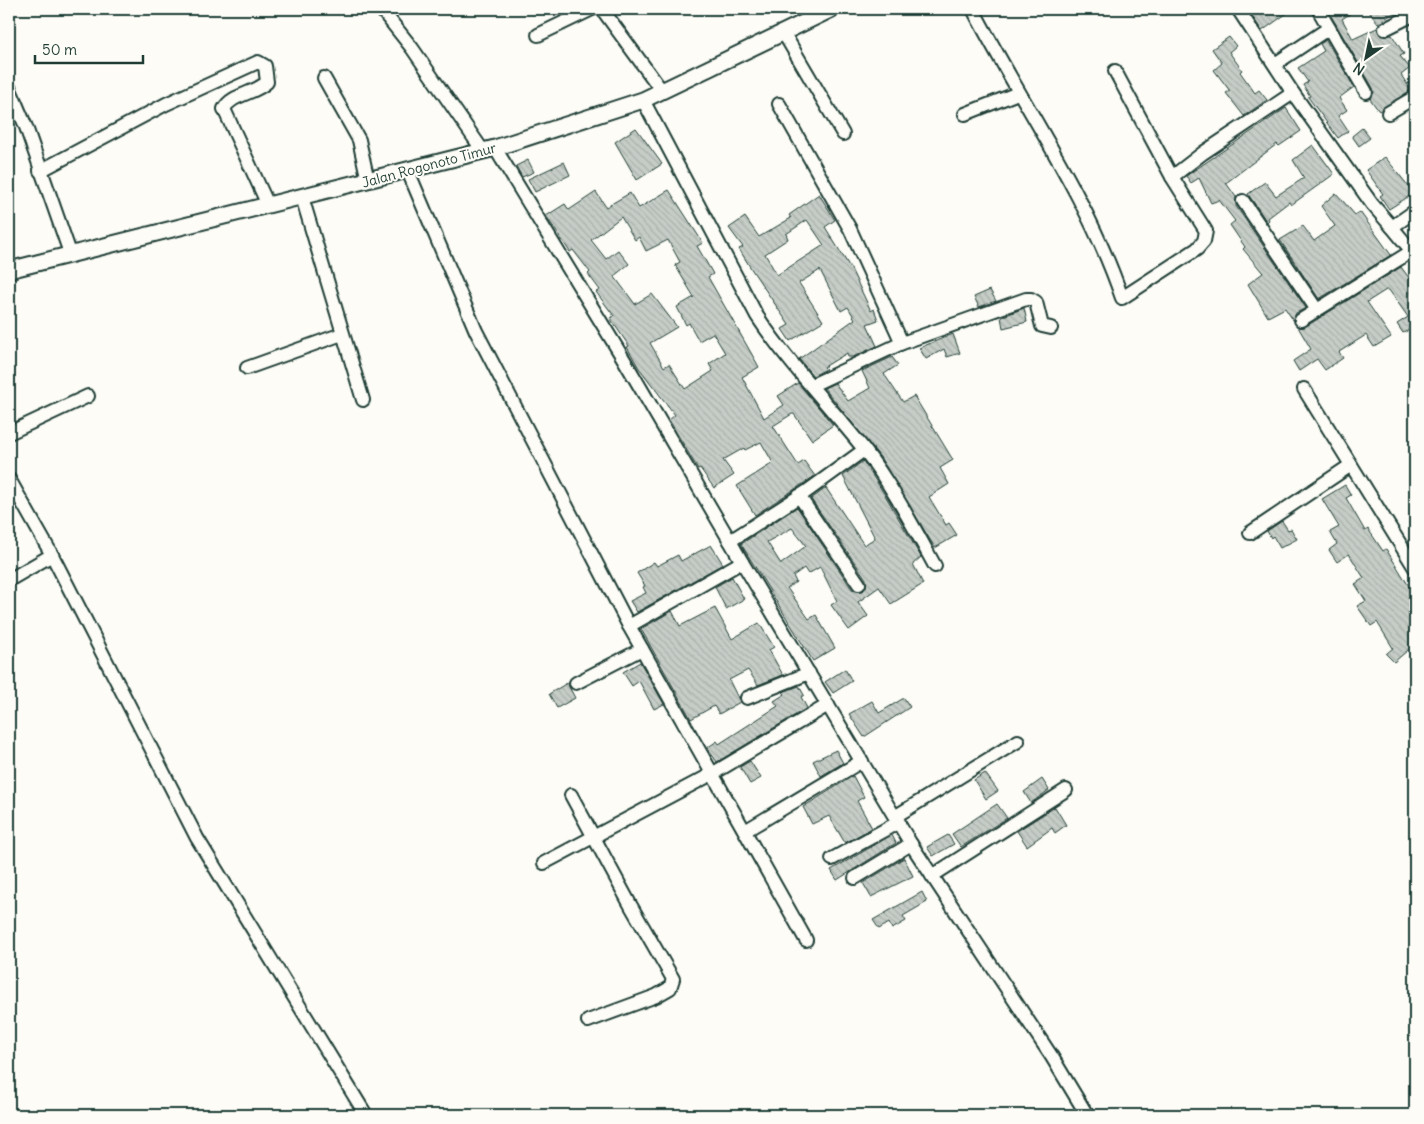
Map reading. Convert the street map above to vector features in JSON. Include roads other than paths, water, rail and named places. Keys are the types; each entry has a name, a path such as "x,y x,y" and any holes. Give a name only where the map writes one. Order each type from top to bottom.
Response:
{"street":[{"path":"381,9 489,150 623,358 742,562 898,819 911,844 1052,1057 1087,1115"},
{"path":"538,35 592,9"},
{"path":"602,9 662,91"},
{"name":"Jalan Rogonoto Timur","path":"9,270 70,253 489,150 643,100 832,9"},
{"path":"972,9 1064,172 1102,248 1122,298 1197,249 1204,241 1206,231 1172,177 1115,71"},
{"path":"1238,9 1372,204 1414,253 1300,320"},
{"path":"1318,9 1366,92"},
{"path":"1385,29 1415,14"},
{"path":"1275,64 1329,28"},
{"path":"783,32 843,134"},
{"path":"40,171 166,104 258,62 265,66 267,82 260,89 231,100 224,109 268,205"},
{"path":"324,78 359,140 368,181"},
{"path":"9,87 26,127 70,253"},
{"path":"965,114 1018,93"},
{"path":"1172,177 1203,153 1294,93"},
{"path":"1388,114 1415,97"},
{"path":"643,100 670,149 714,239 758,316 778,347 864,450 899,504 935,566"},
{"path":"779,104 850,229 902,343"},
{"path":"408,171 476,331 629,626 806,940"},
{"path":"302,197 363,400"},
{"path":"1243,201 1317,310"},
{"path":"1392,227 1415,211"},
{"path":"812,386 902,343 1031,299 1036,302 1042,326 1051,328"},
{"path":"247,368 342,334"},
{"path":"1304,389 1415,568"},
{"path":"9,432 88,396"},
{"path":"730,540 864,450"},
{"path":"1250,533 1351,465"},
{"path":"9,479 52,555 197,838 366,1115"},
{"path":"798,496 859,584"},
{"path":"9,580 52,555"},
{"path":"629,626 742,562"},
{"path":"576,683 642,649"},
{"path":"747,698 809,673"},
{"path":"544,863 712,774 828,705"},
{"path":"832,859 898,819 1018,741"},
{"path":"745,831 862,761"},
{"path":"932,876 1066,790"},
{"path":"571,795 673,979 670,988 656,996 588,1021"},
{"path":"854,878 911,844"}]}
